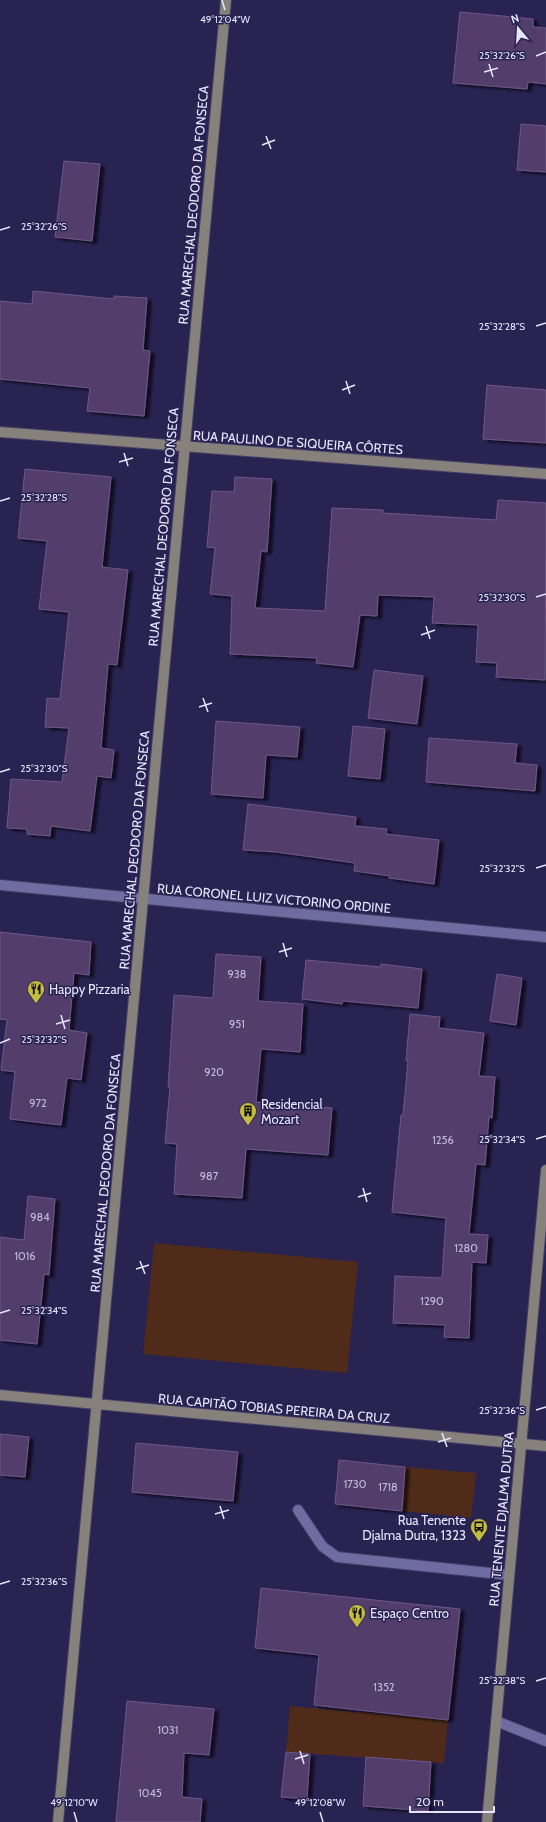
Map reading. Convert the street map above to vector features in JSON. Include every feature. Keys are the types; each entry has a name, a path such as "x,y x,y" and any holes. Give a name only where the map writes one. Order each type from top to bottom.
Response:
{"street":[{"name":"RUA MARECHAL DEODORO DA FONSECA","path":"58,1822 226,0"},
{"name":"RUA PAULINO DE SIQUEIRA CÔRTES","path":"0,432 546,474"},
{"name":"RUA CORONEL LUIZ VICTORINO ORDINE","path":"0,885 546,937"},
{"name":"RUA TENENTE DJALMA DUTRA","path":"487,1822 546,1170"},
{"name":"RUA CAPITÃO TOBIAS PEREIRA DA CRUZ","path":"0,1395 546,1446"},
{"path":"298,1510 322,1546 337,1557 510,1575"},
{"path":"496,1721 546,1741"}],"shaded area":[{"path":"154,1243 358,1262 347,1373 143,1354"},
{"path":"405,1467 476,1473 471,1518 402,1511"},
{"path":"290,1706 448,1720 444,1763 286,1752"}],"building":[{"path":"460,12 533,19 533,27 546,28 546,84 528,82 527,89 453,83"},
{"path":"521,124 546,126 546,172 517,170"},
{"path":"64,161 100,164 92,241 55,237"},
{"path":"33,291 114,299 114,296 147,298 143,350 150,351 144,416 87,411 90,388 0,379 0,301 32,304"},
{"path":"487,385 546,390 546,443 483,439"},
{"path":"25,469 111,477 102,567 128,570 117,665 108,664 101,748 114,750 111,778 97,776 90,831 51,826 50,836 27,834 27,829 7,828 11,779 62,782 69,728 45,727 47,698 60,699 69,612 39,609 47,541 18,538"},
{"path":"235,477 272,479 267,552 261,551 255,608 325,611 332,508 383,510 383,513 496,520 498,500 546,503 545,680 496,677 497,663 476,662 478,625 432,623 434,597 378,595 377,616 360,615 353,667 316,663 317,658 230,654 232,596 210,594 215,548 207,547 212,491 234,492"},
{"path":"374,670 423,676 417,724 368,718"},
{"path":"216,721 300,727 297,757 266,755 263,798 211,794"},
{"path":"353,726 385,729 380,779 348,776"},
{"path":"429,738 517,744 515,763 537,765 535,791 426,782"},
{"path":"248,804 356,817 355,826 387,829 386,834 439,840 434,884 389,878 390,876 354,871 355,863 276,852 243,850"},
{"path":"0,932 91,942 89,975 74,973 69,1030 87,1033 81,1080 67,1078 61,1125 10,1119 15,1072 1,1070 7,1020 0,1019"},
{"path":"216,954 261,957 258,1001 303,1004 300,1052 261,1049 256,1102 332,1108 328,1155 246,1149 242,1198 174,1194 177,1144 165,1143 170,1087 168,1087 174,995 213,998"},
{"path":"306,960 381,967 381,964 422,969 418,1008 343,1001 342,1004 302,999"},
{"path":"497,974 522,978 516,1025 490,1021"},
{"path":"410,1014 440,1017 439,1028 484,1033 479,1076 495,1077 492,1118 489,1117 485,1165 476,1164 469,1234 488,1235 486,1263 472,1262 469,1338 444,1337 445,1325 393,1323 395,1276 442,1278 446,1218 392,1212 401,1115 403,1115 408,1061 406,1061"},
{"path":"28,1196 55,1199 49,1275 44,1274 37,1344 0,1340 0,1237 24,1240"},
{"path":"0,1434 29,1437 25,1477 0,1475"},
{"path":"136,1443 238,1452 233,1501 132,1492"},
{"path":"339,1460 405,1467 402,1511 335,1504"},
{"name":"Espaço Centro","path":"261,1588 460,1609 448,1720 314,1705 319,1655 255,1648"},
{"path":"127,1701 214,1709 209,1755 184,1753 182,1797 202,1799 200,1822 116,1822"},
{"path":"286,1752 310,1754 307,1799 281,1797"},
{"path":"366,1757 431,1762 428,1811 363,1806"}],"place":[{"name":"Happy Pizzaria","path":"36,1004"},
{"name":"Residencial Mozart","path":"248,1126"},
{"name":"Rua Tenente Djalma Dutra, 1323","path":"479,1542"},
{"name":"Espaço Centro","path":"357,1628"}]}
